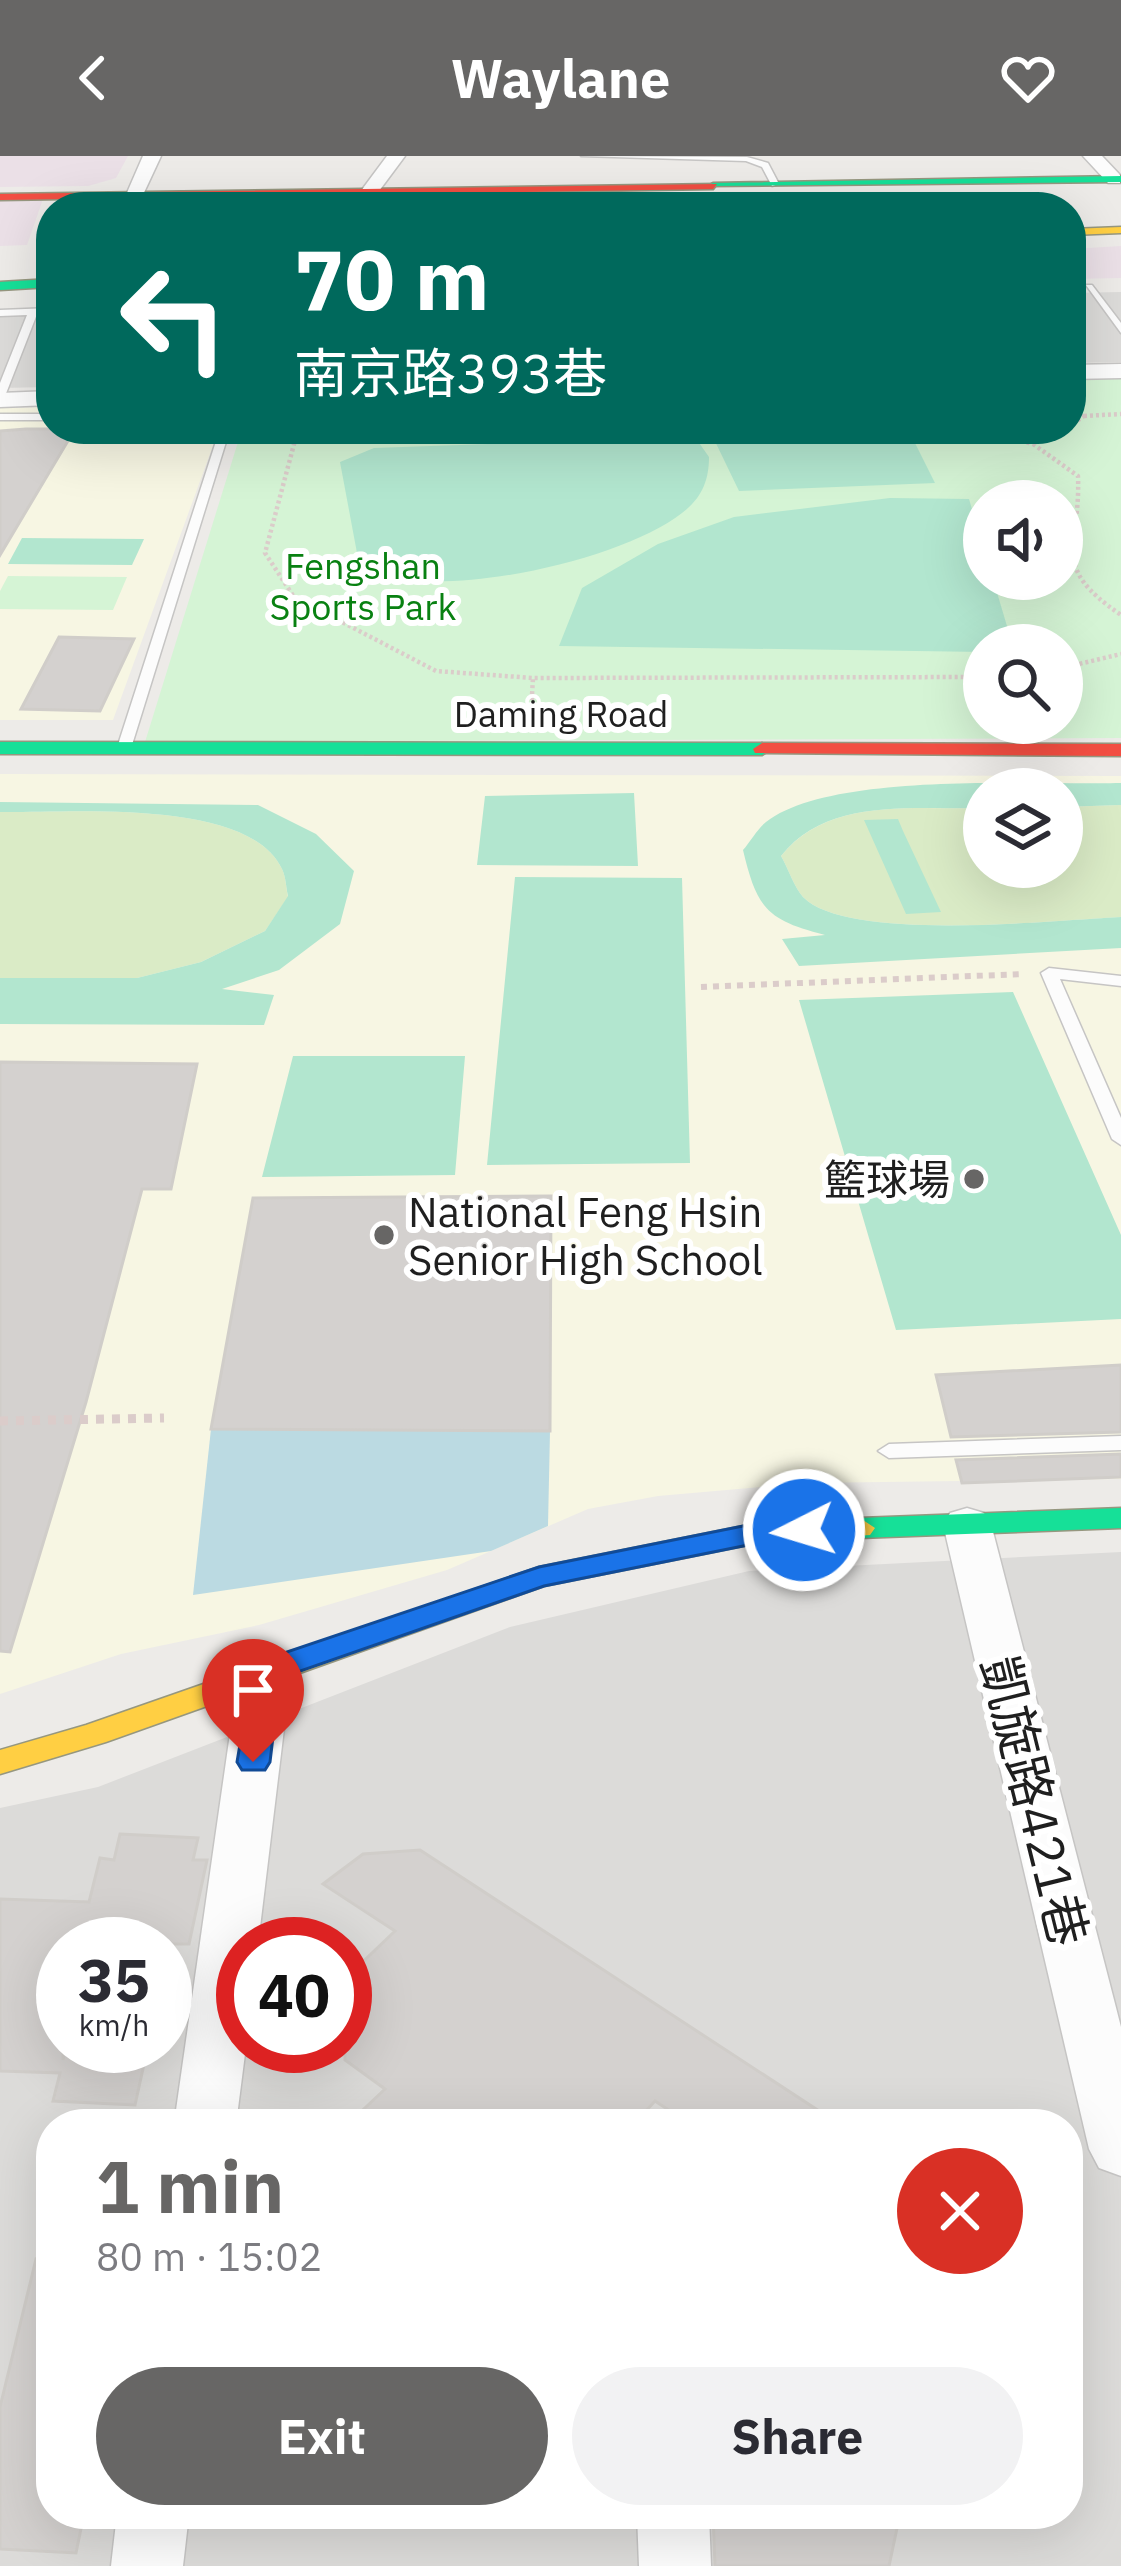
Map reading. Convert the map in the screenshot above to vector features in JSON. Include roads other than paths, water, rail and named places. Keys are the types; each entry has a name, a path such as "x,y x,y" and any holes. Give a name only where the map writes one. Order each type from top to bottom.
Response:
{"main road":[{"path":"311,192 1119,181"},
{"path":"0,197 36,196"},
{"path":"0,268 36,266"},
{"path":"0,286 36,284"},
{"name":"Daming Road","path":"0,748 1121,750"},
{"path":"0,1762 94,1734 539,1577 763,1532 1121,1518"}],"street":[{"path":"136,192 152,156"},
{"path":"370,191 395,156"},
{"path":"1092,156 1119,181"},
{"path":"1086,372 1121,371"},
{"path":"0,398 36,398"},
{"name":"凱旋路421巷","path":"967,1524 1121,2149"},
{"path":"207,2109 265,1671"},
{"path":"146,2566 151,2529"},
{"path":"674,2529 676,2566"}],"lane":[{"path":"585,156 747,160 765,165 775,184"},
{"path":"1089,287 1121,330"},
{"path":"0,398 33,312"},
{"path":"0,314 36,312"},
{"path":"0,417 36,418"},
{"path":"124,748 220,444"},
{"path":"1121,981 1049,973 1121,1139"},
{"path":"889,1451 1121,1443"}],"water":[{"path":"211,1429 550,1431 548,1526 491,1551 193,1595"}],"place":[{"name":"籃球場","path":"974,1179"},
{"name":"National Feng Hsin Senior High School","path":"384,1235"}],"park label":[{"name":"Fengshan Sports Park","path":"363,586"}]}
